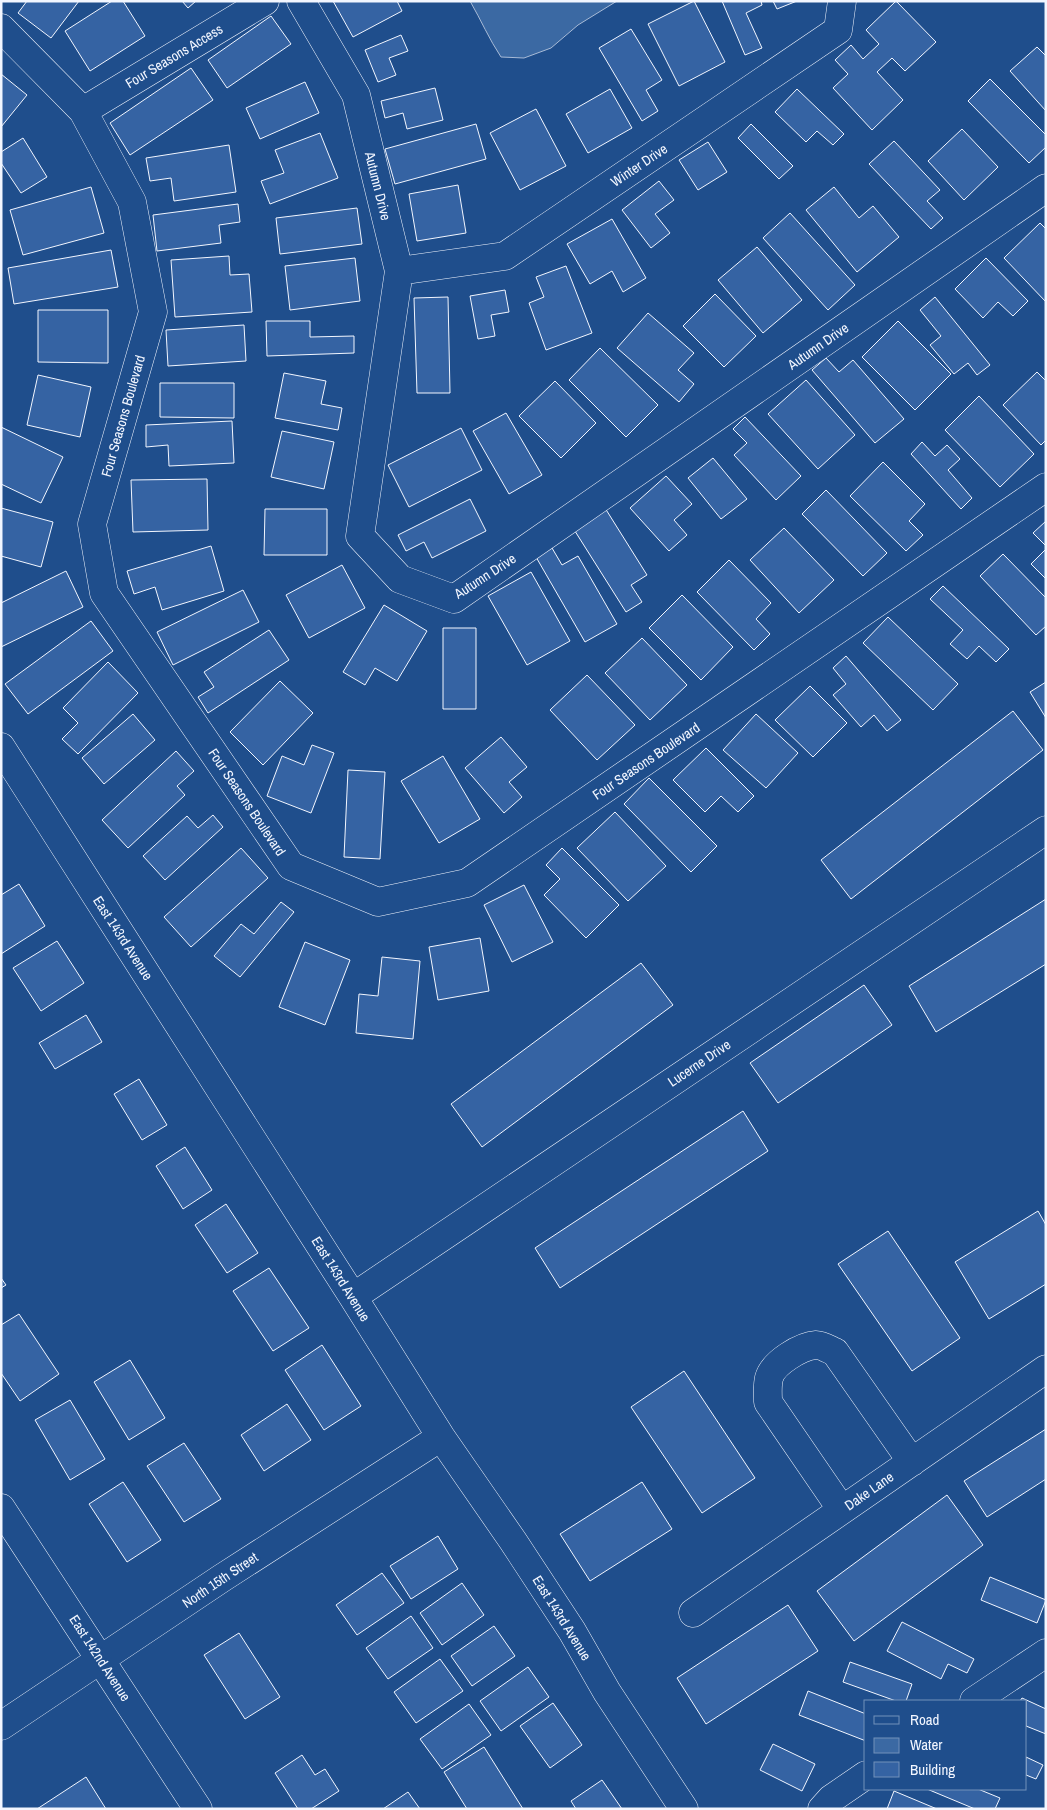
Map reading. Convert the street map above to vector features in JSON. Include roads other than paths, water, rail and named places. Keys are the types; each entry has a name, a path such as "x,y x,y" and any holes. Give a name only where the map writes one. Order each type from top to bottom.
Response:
{"street":[{"name":"Four Seasons Access","path":"83,111 265,1"},
{"name":"Autumn Drive","path":"301,1 356,95 399,271 360,536 400,579 454,599 1046,188"},
{"name":"Winter Drive","path":"399,271 505,256 838,30 842,1"},
{"name":"Four Seasons Boulevard","path":"1,28 83,111 132,202 154,312 92,524 104,593 291,866 378,902 467,883 1046,487"},
{"name":"East 143rd Avenue","path":"1,747 353,1297 440,1437 572,1631 607,1692 684,1809"},
{"name":"Lucerne Drive","path":"353,1297 1046,830"},
{"path":"842,1510 768,1402 767,1388 769,1376 781,1361 800,1349 818,1344 835,1352 912,1462"},
{"name":"Dake Lane","path":"693,1613 1046,1369"},
{"name":"North 15th Street","path":"1,1726 222,1578 440,1437"},
{"name":"East 142nd Avenue","path":"1,1508 198,1809"},
{"path":"976,1700 1046,1653"},
{"path":"822,1809 831,1799 864,1776"}],"water":[{"path":"470,1 617,1 578,25 551,48 524,58 501,57"}]}
